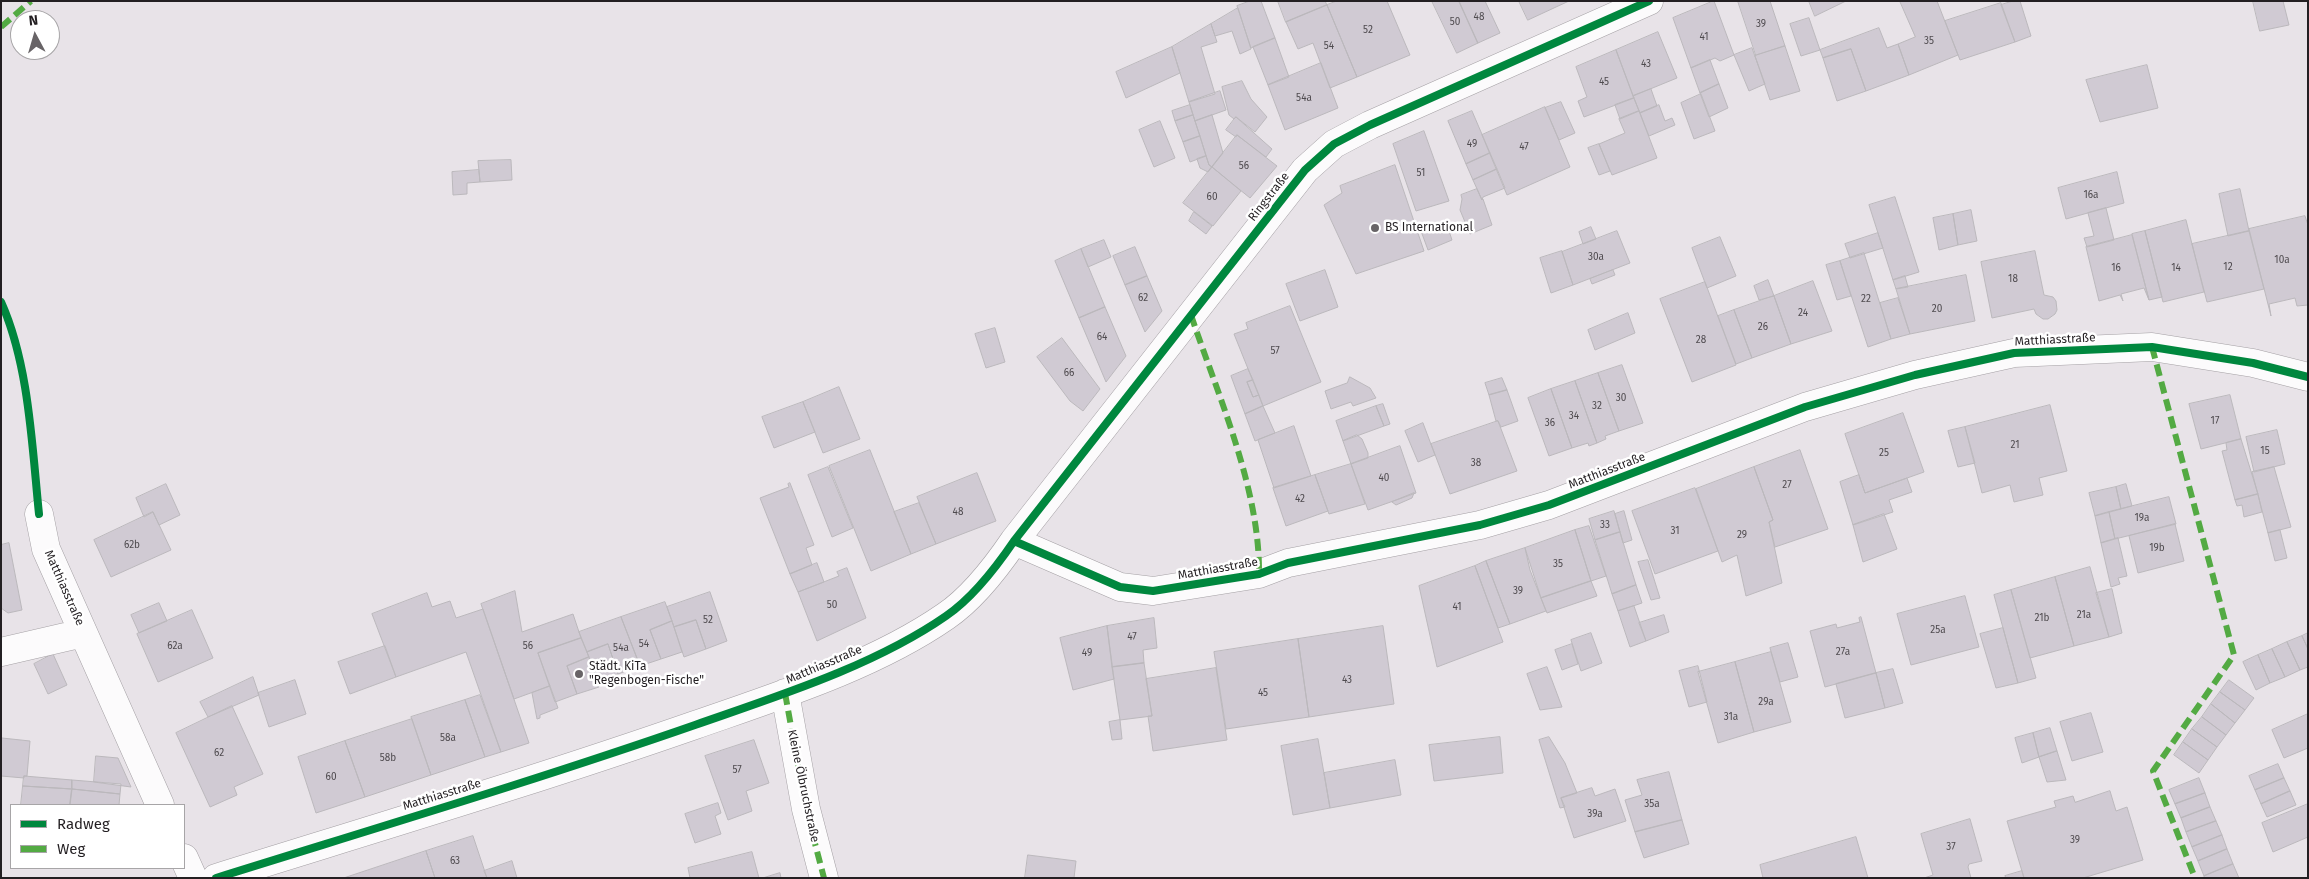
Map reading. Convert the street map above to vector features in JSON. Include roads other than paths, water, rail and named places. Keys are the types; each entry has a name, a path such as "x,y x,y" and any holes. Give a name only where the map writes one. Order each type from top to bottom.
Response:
{"street":[{"name":"Ringstraße","path":"1014,541 1305,170 1334,144 1370,125 1649,1"},
{"name":"Matthiasstraße","path":"216,878 608,755 785,693 882,652 947,615 994,570 1014,541 1120,587 1153,591 1259,574 1288,563 1480,525 1549,505 1805,407 1915,375 2014,353 2152,347 2253,363 2308,377"},
{"name":"Matthiasstraße","path":"39,514 46,549 160,804"},
{"name":"Matthiasstraße","path":"1,652 83,633"},
{"name":"Kleine Ölbruchstraße","path":"785,693 806,809 824,878"},
{"path":"185,860 193,878"}],"place":[{"name":"BS International","path":"1375,228"},
{"name":"Städt. KiTa \"Regenbogen-Fische\"","path":"579,674"}]}
